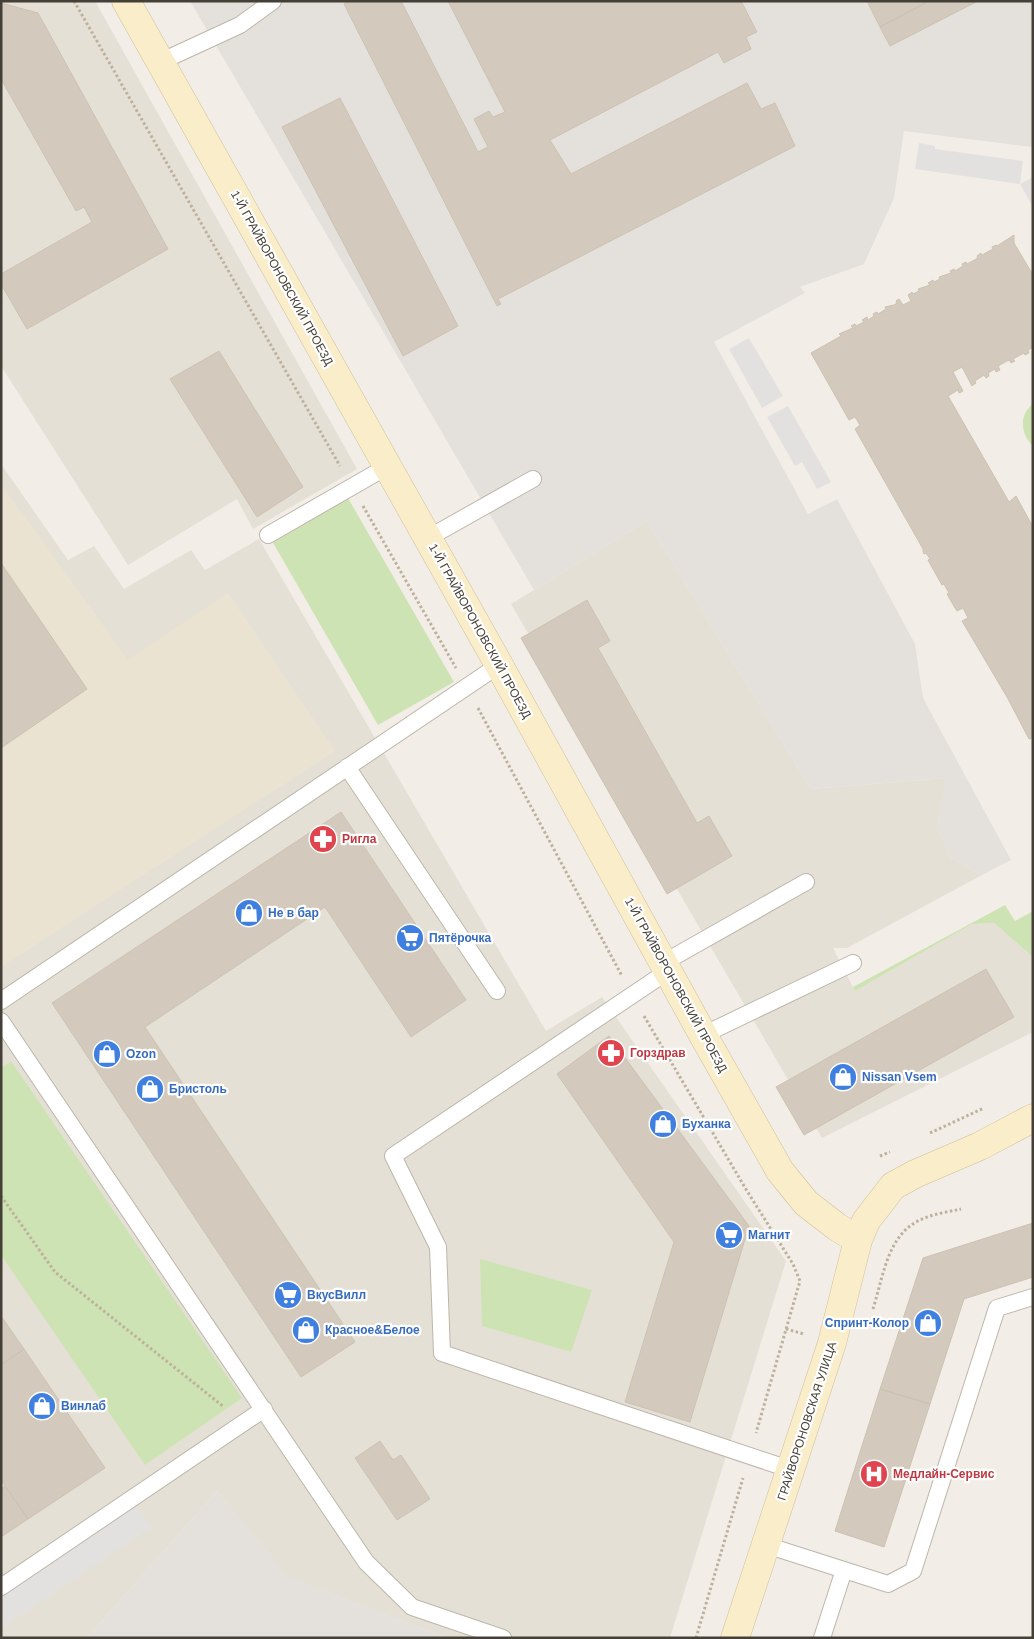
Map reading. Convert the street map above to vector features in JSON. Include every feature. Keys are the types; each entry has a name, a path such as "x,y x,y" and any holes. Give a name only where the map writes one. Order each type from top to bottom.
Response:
{"main road":[{"name":"1-Й ГРАЙВОРОНОВСКИЙ ПРОЕЗД","path":"126,1 388,466 780,1171 806,1203 837,1227 858,1240"},
{"path":"980,1146 1033,1118"},
{"path":"980,1146 1033,1137"},
{"name":"ГРАЙВОРОНОВСКАЯ УЛИЦА","path":"735,1638 792,1470 832,1343 858,1240 866,1221 893,1186 915,1174 980,1146"}],"lane":[{"path":"160,62 240,25 273,1"},
{"path":"268,535 388,466"},
{"path":"428,538 533,479"},
{"path":"1,1001 499,665"},
{"path":"347,767 497,991"},
{"path":"792,1470 442,1353 438,1247 392,1156 632,995 666,967 806,882"},
{"path":"703,1035 853,962"},
{"path":"1,1021 366,1562 412,1607 503,1638"},
{"path":"766,1545 888,1584 913,1571 997,1308 1033,1297"},
{"path":"1,1587 264,1409"},
{"path":"822,1638 844,1570"}],"path":[{"path":"74,1 467,687 632,995 747,1191 794,1264 800,1281 696,1638"},
{"path":"924,1136 984,1108"},
{"path":"880,1156 898,1148"},
{"path":"1,1196 55,1272 244,1423"},
{"path":"786,1329 805,1335"}],"shaded area":[{"path":"1,1 95,1 357,469 253,529 237,499 128,565 1,366"},
{"path":"190,1 1033,1 1033,147 904,131 894,198 864,264 800,287 805,293 714,342 808,514 837,499 915,644 923,698 1011,860 982,875 951,858 937,825 946,778 811,789 647,521 534,590"},
{"path":"919,143 935,146 935,149 1023,161 1020,184 915,169"},
{"path":"1033,177 1033,203 1031,204 1020,184"},
{"path":"749,338 783,396 762,408 729,349"},
{"path":"788,406 831,482 817,489 802,462 795,466 767,417"},
{"path":"1,464 68,560 94,546 124,589 191,550 205,570 259,539 546,1031 602,997 786,1261 670,1638 447,1638 288,1577 217,1491 87,1638 1,1638"},
{"path":"1,484 128,660 228,593 335,751 1,967"},
{"path":"647,521 811,789 947,778 937,825 951,858 982,875 847,948 833,948 855,991 972,924 994,923 1033,957 1033,1032 822,1138 511,604"},
{"path":"217,1491 289,1577 447,1638 87,1638"},
{"path":"136,1506 151,1527 1,1628 1,1596"}],"green space":[{"path":"1033,404 1033,446 1024,431 1023,419"},
{"path":"348,498 454,682 378,725 272,541"},
{"path":"1005,905 1015,921 1033,911 1033,957 994,923 972,924 855,991 853,987"},
{"path":"11,1061 242,1398 145,1465 1,1255 1,1068"},
{"path":"480,1259 592,1290 571,1352 482,1326"}],"building":[{"path":"349,1 401,1 478,152 488,147 474,119 489,111 493,117 505,112 448,1 741,1 757,32 746,37 751,49 724,63 718,52 550,140 571,174 747,83 761,109 775,103 795,146 498,299 501,304 497,306 344,4"},
{"path":"867,1 929,1 880,27"},
{"path":"929,1 978,1 890,46 880,27"},
{"path":"1,3 38,13 168,249 27,329 1,284 1,274 92,222 84,207 76,211 1,79"},
{"path":"340,98 458,326 403,356 282,127"},
{"path":"1014,235 1014,243 1033,275 1033,347 1028,350 1029,353 1025,355 1024,353 1013,359 1015,361 1011,363 1009,360 998,366 1000,370 996,372 995,369 988,373 989,376 986,378 984,375 975,381 976,383 972,386 962,367 953,372 963,391 959,393 958,390 948,396 1009,502 1016,496 1033,527 1033,738 1029,739 1007,697 962,621 968,618 963,608 957,611 955,608 944,584 942,585 926,553 924,554 923,549 855,429 860,425 855,417 849,420 811,353 841,336 839,334 853,328 851,326 855,324 856,326 864,322 862,320 867,317 868,320 874,316 873,314 877,312 878,314 886,309 885,307 894,305 899,299 903,305 911,301 908,295 912,292 913,294 919,291 918,289 930,285 928,283 940,279 939,277 951,273 950,271 954,269 955,271 963,266 962,264 966,262 967,264 978,258 977,256 981,253 982,255"},
{"path":"219,351 303,487 257,517 170,379"},
{"path":"1,563 87,689 1,748"},
{"path":"587,600 610,641 598,648 697,823 709,816 732,856 667,894 521,638"},
{"path":"341,812 466,1000 411,1037 325,907 145,1027 355,1342 301,1377 52,1003"},
{"path":"986,969 1014,1017 804,1135 776,1087"},
{"path":"609,1036 749,1226 690,1422 625,1402 674,1242 557,1074"},
{"path":"1033,1223 1033,1277 964,1299 930,1404 880,1389 923,1258"},
{"path":"1,1316 24,1349 1,1365"},
{"path":"24,1349 105,1468 28,1519 1,1480 1,1365"},
{"path":"880,1389 930,1404 884,1547 835,1531"},
{"path":"380,1441 393,1460 401,1455 430,1499 397,1520 355,1458"},
{"path":"5,1486 28,1519 1,1537 1,1489"}],"place":[{"name":"Ригла","path":"323,839"},
{"name":"Не в бар","path":"249,913"},
{"name":"Пятёрочка","path":"410,938"},
{"name":"Горздрав","path":"611,1053"},
{"name":"Ozon","path":"107,1054"},
{"name":"Nissan Vsem","path":"843,1077"},
{"name":"Бристоль","path":"150,1089"},
{"name":"Буханка","path":"663,1124"},
{"name":"Магнит","path":"729,1235"},
{"name":"ВкусВилл","path":"288,1295"},
{"name":"Спринт-Колор","path":"928,1323"},
{"name":"Красное&Белое","path":"306,1330"},
{"name":"Винлаб","path":"42,1406"},
{"name":"Медлайн-Сервис","path":"874,1474"}]}
